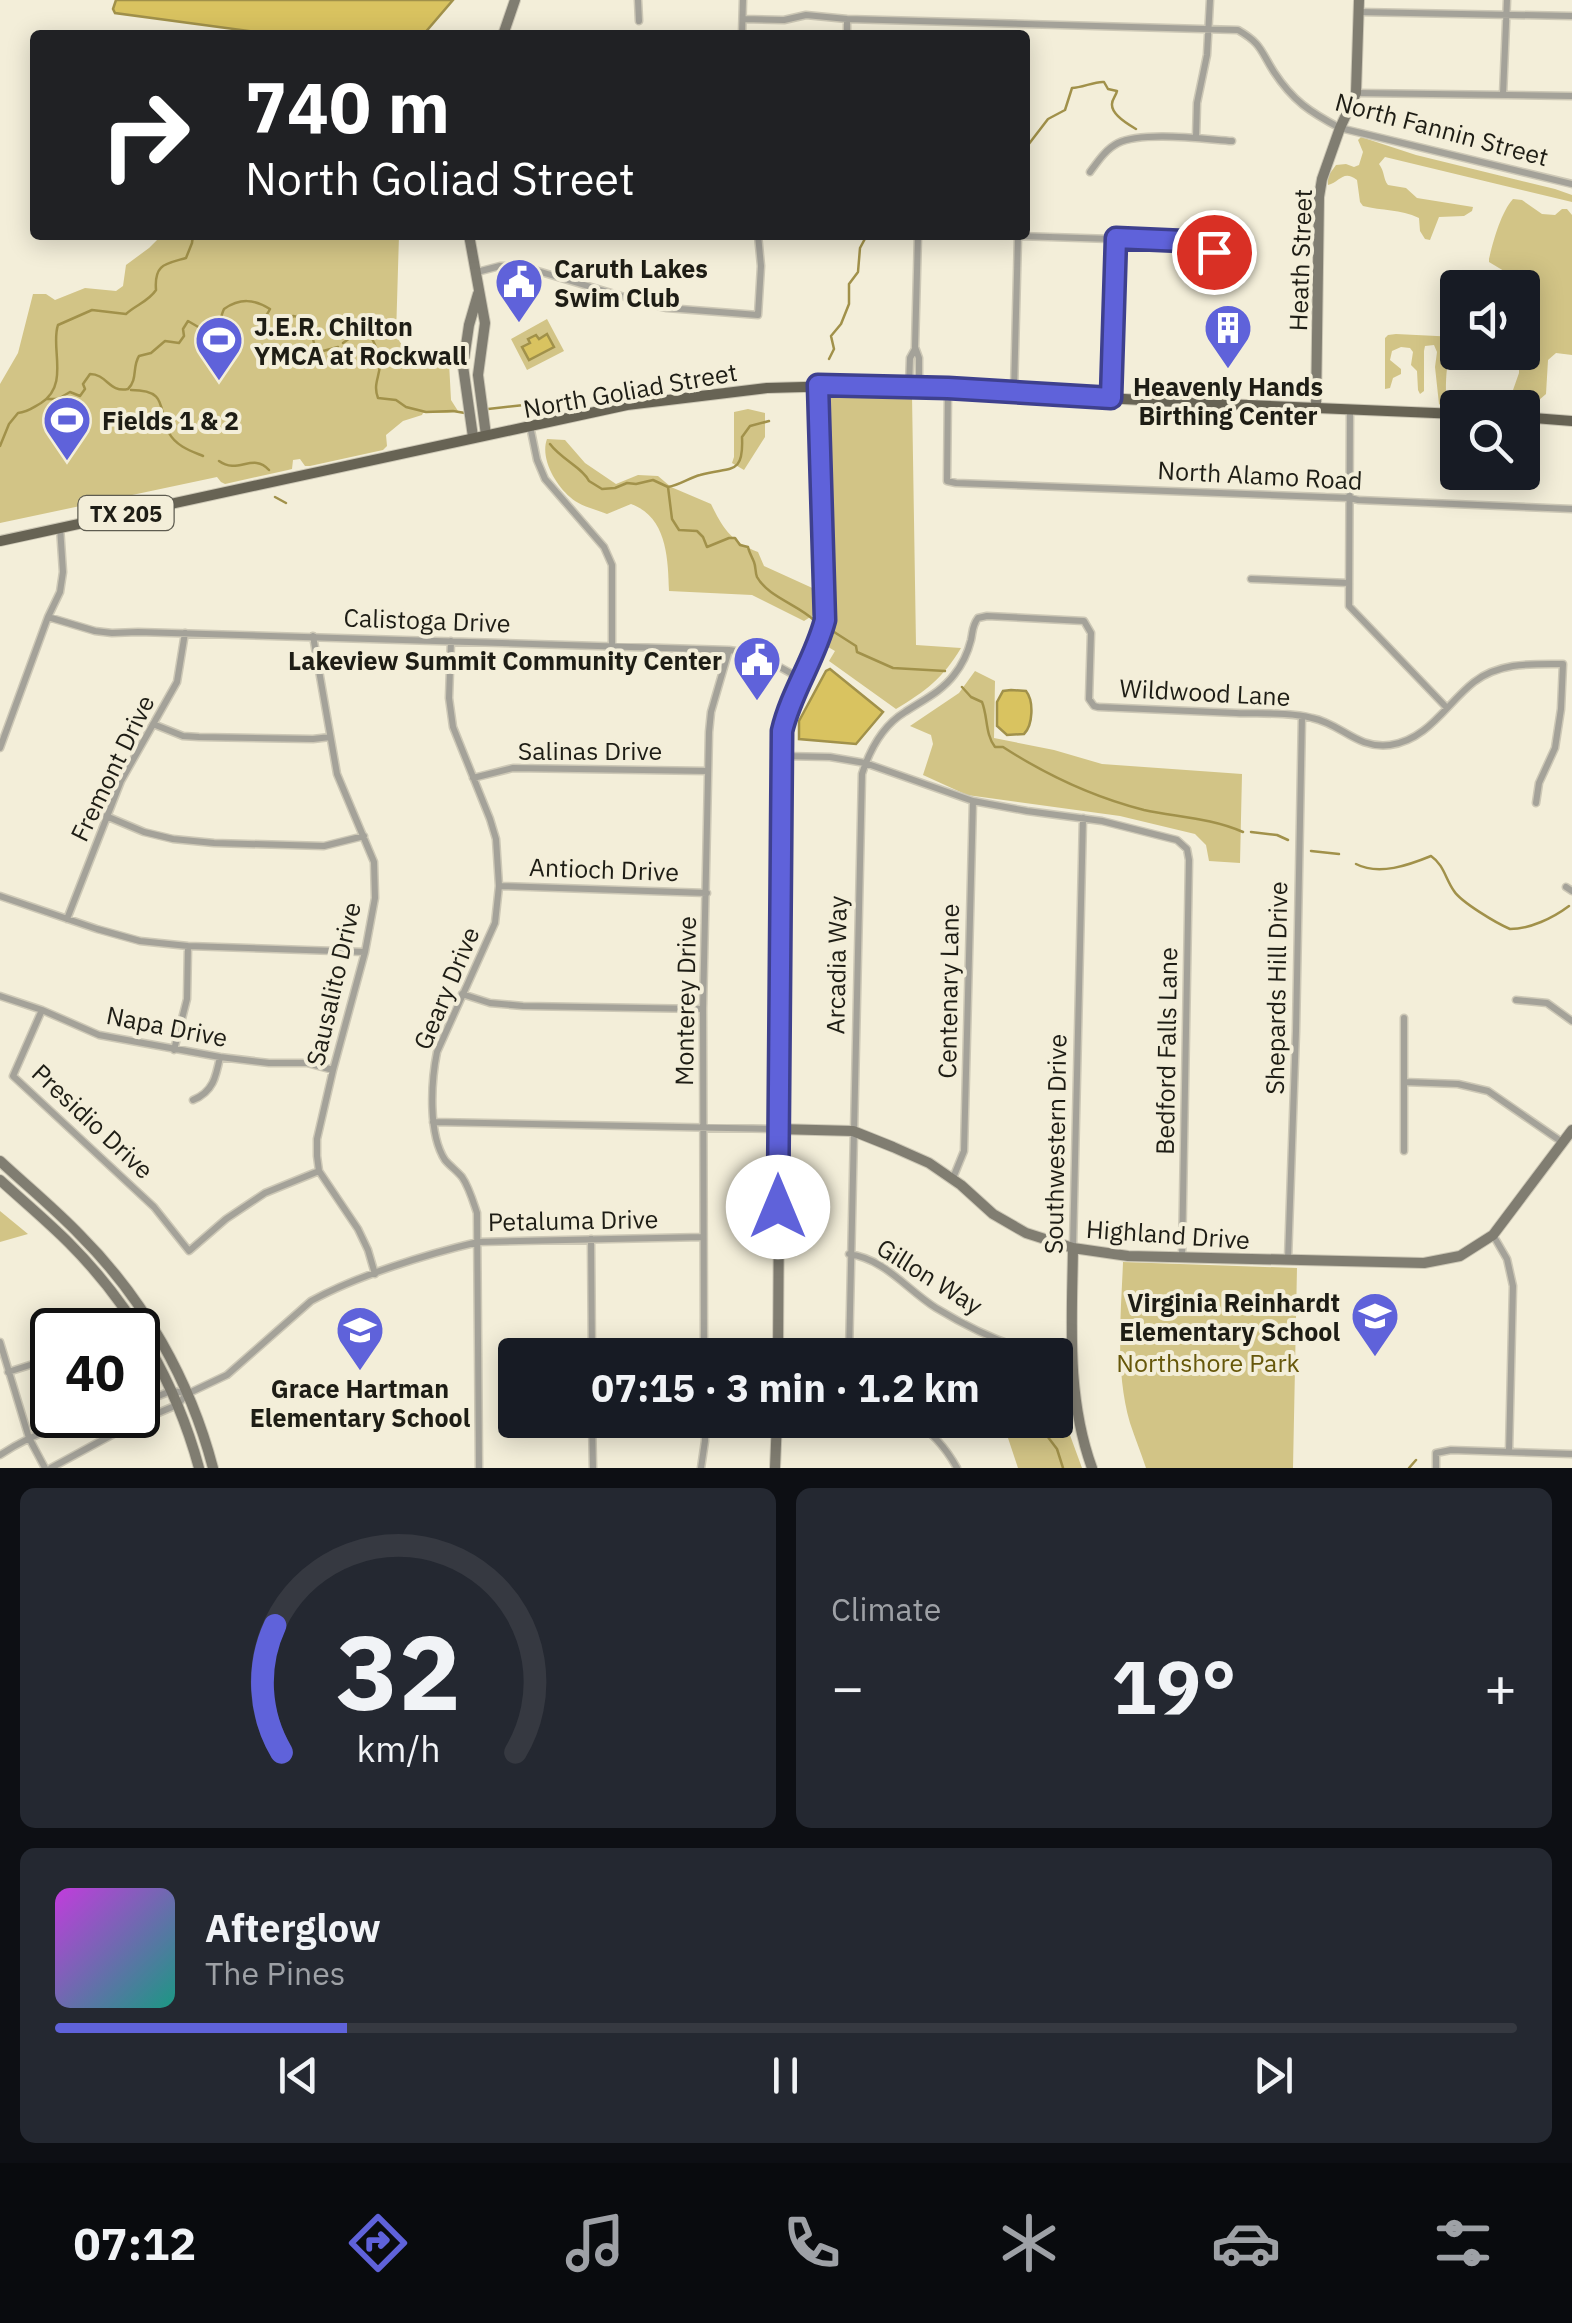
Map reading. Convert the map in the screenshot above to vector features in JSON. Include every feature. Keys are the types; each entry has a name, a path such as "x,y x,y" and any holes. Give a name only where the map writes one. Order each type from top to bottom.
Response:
{"main road":[{"name":"North Goliad Street","path":"0,541 530,426 664,399 752,389 914,386 1440,413"},
{"path":"1540,418 1572,421"}],"street":[{"path":"505,30 515,0"},
{"path":"638,0 639,21"},
{"path":"742,30 744,0"},
{"path":"1196,138 1196,103 1208,56 1210,0"},
{"path":"1503,95 1507,0"},
{"path":"1359,6 1572,16"},
{"name":"Heath Street","path":"1316,408 1319,197 1322,179 1356,92 1359,6"},
{"name":"North Fannin Street","path":"743,19 784,20 806,15 1238,30 1260,46 1274,72 1307,111 1340,128 1572,184"},
{"path":"847,18 847,30"},
{"path":"1020,24 1020,30"},
{"path":"1356,92 1572,96"},
{"path":"1090,172 1122,141 1232,140"},
{"path":"1030,236 1206,242 1212,246 1214,266"},
{"path":"1111,398 1116,238"},
{"path":"469,240 485,322 478,375 486,435"},
{"path":"476,272 521,266 648,304 758,315 758,240"},
{"path":"914,386 920,358 915,348 918,240"},
{"path":"1014,392 1018,240"},
{"path":"473,438 463,366 479,289"},
{"path":"778,1338 782,731 825,620 818,385"},
{"name":"North Alamo Road","path":"948,388 946,481 1572,510"},
{"path":"1350,410 1349,606 1447,708"},
{"path":"530,426 535,454 546,479 604,547 612,565 612,646"},
{"path":"0,748 60,592 60,527"},
{"path":"1251,579 1349,583"},
{"name":"Arcadia Way","path":"849,1338 860,786 865,763 874,743 891,722 952,678 966,654 975,621 987,616 1080,620 1087,624 1091,703"},
{"name":"Calistoga Drive","path":"48,617 112,633 729,650 764,657 801,679"},
{"name":"Fremont Drive","path":"67,919 122,781 177,682 185,633"},
{"name":"Sausalito Drive","path":"313,636 337,774 374,862 375,898 366,952 317,1139 320,1171"},
{"name":"Geary Drive","path":"451,641 451,716 496,840 499,886 495,923 437,1052 434,1069 433,1122 437,1143 462,1178 477,1213 479,1468"},
{"name":"Monterey Drive","path":"704,1338 703,1008 708,770 711,712 729,650"},
{"name":"Wildwood Lane","path":"1091,703 1098,708 1302,716 1316,718 1361,742 1390,745 1420,734 1475,681 1512,665 1563,664 1555,748 1538,783 1536,803"},
{"name":"Shepards Hill Drive","path":"1288,1260 1302,716"},
{"path":"152,724 199,738 330,738"},
{"path":"782,756 865,763 973,801 1083,818"},
{"name":"Salinas Drive","path":"473,778 513,768 708,770"},
{"name":"Centenary Lane","path":"952,1180 964,1151 973,801"},
{"path":"106,816 144,832 214,843 324,846 365,836"},
{"name":"Bedford Falls Lane","path":"1083,818 1177,840 1189,860 1182,1258"},
{"name":"Southwestern Drive","path":"1071,1338 1083,818"},
{"name":"Antioch Drive","path":"499,886 707,893"},
{"path":"0,896 140,942 366,952"},
{"path":"174,1050 187,999 188,946"},
{"path":"462,994 490,1003 523,1006 703,1008"},
{"name":"Napa Drive","path":"0,996 100,1035 220,1058 307,1064 333,1070"},
{"path":"1516,1000 1547,1004 1572,1021"},
{"name":"Presidio Drive","path":"42,1010 13,1076 154,1207 189,1251 265,1193 320,1171"},
{"path":"1404,1018 1404,1151"},
{"path":"193,1100 206,1095 215,1080 220,1058"},
{"path":"1404,1082 1458,1084 1488,1091 1562,1142"},
{"name":"Highland Drive","path":"433,1122 853,1131 929,1163 993,1214 1026,1233 1073,1248 1128,1256 1288,1260 1440,1261 1469,1252 1493,1235 1572,1130"},
{"path":"0,1162 78,1233 117,1277 154,1329 187,1394 213,1468"},
{"path":"320,1171 358,1228 374,1274"},
{"path":"0,1180 69,1243 105,1283 146,1342 177,1405 199,1468"},
{"path":"1493,1235 1507,1259 1513,1286 1509,1452"},
{"name":"Petaluma Drive","path":"48,1468 177,1405 187,1394 226,1375 311,1301 374,1274 478,1242 703,1237"},
{"path":"592,1239 592,1338"},
{"name":"Gillon Way","path":"850,1254 881,1264 934,1306 996,1338"},
{"path":"0,1342 29,1438 48,1468"},
{"path":"8,1372 30,1365"},
{"name":"Southwestern Drive","path":"1073,1382 1092,1468"},
{"path":"160,1395 171,1391 187,1394"},
{"path":"0,1455 29,1438"},
{"path":"592,1438 592,1468"},
{"path":"701,1468 705,1438"},
{"path":"775,1468 776,1438"},
{"path":"935,1438 958,1468"},
{"path":"1436,1468 1436,1453 1451,1450 1572,1454"}],"green space":[{"path":"1361,137 1416,155 1555,189 1572,195 1572,202 1385,157 1379,164 1388,185 1406,188 1417,198 1473,207 1464,216 1439,217 1430,240 1425,239 1419,218 1363,206 1357,180 1352,177 1345,176 1328,185 1328,176 1336,165 1359,165 1363,152 1358,140"},
{"path":"1513,199 1522,200 1542,214 1555,215 1567,209 1572,215 1572,355 1556,353 1548,360 1546,394 1540,399 1540,390 1513,390 1519,370 1540,370 1540,270 1502,270 1489,262"},
{"name":"J.E.R. Chilton YMCA at Rockwall","path":"157,240 399,240 396,336 418,360 432,364 449,362 451,400 458,411 423,413 403,421 386,435 387,446 383,450 310,466 300,459 293,460 292,469 225,484 217,477 0,523 0,384 18,353 33,294 46,294 55,300 85,288 116,291 123,286 126,265"},
{"path":"547,319 564,351 527,370 511,339"},
{"path":"1388,335 1440,336 1440,370 1447,370 1446,390 1440,390 1440,405 1434,345 1425,346 1424,391 1420,394 1418,390 1417,371 1411,365 1413,352 1401,347 1392,351 1390,360 1401,369 1401,374 1385,389"},
{"path":"836,395 912,395 916,645 961,648 933,683 896,709 829,661 835,651 823,644 832,616 823,459 825,403 827,396"},
{"path":"748,409 765,413 765,437 744,470 732,463 734,412"},
{"path":"547,439 565,440 585,463 616,484 638,475 658,476 671,487 711,504 729,534 758,552 764,566 819,591 818,612 804,621 752,595 669,591 663,540 652,518 631,504 607,514 574,500 550,470"},
{"path":"975,671 995,681 994,738 1102,764 1242,774 1240,863 1209,861 1206,845 1195,834 1120,816 967,795 923,775 933,744 931,735 910,726 959,693"},
{"path":"0,1211 28,1234 0,1242"},
{"name":"Northshore Park","path":"1123,1262 1297,1268 1293,1468 1146,1468 1130,1423 1122,1383"},
{"path":"1008,1438 1071,1438 1082,1468 1018,1468"}],"shaded area":[{"path":"116,0 453,0 427,30 242,30 115,13"},
{"path":"547,334 554,347 529,360 522,347 530,343 528,339"},
{"path":"830,669 883,712 856,744 799,739 799,721"},
{"path":"1003,691 1026,691 1030,701 1031,719 1024,734 1007,735 997,726 997,702"}],"waterway":[{"path":"1030,142 1048,119 1065,110 1072,88 1104,82 1108,89 1117,91 1112,102 1114,112 1136,129"},
{"path":"0,446 18,413 41,403 55,386 58,325 92,310 126,314 153,294 162,266 186,258 192,240"},
{"path":"829,359 834,349 831,336 849,304 849,284 858,272 864,240"},
{"path":"48,399 58,399 70,392 80,396 90,374 116,388 128,389 139,356 151,353 165,341 179,343 188,321 210,339 218,329 224,309 241,302 258,303 270,309 262,326 267,337 283,331 293,316 301,317 312,326 315,347 323,351 338,347"},
{"path":"343,343 354,335 369,333 380,361 378,398 396,400 426,412 465,413"},
{"path":"131,390 152,393 160,403 172,438 203,456"},
{"path":"488,409 524,405 535,407 538,412"},
{"path":"668,487 733,468 741,459 742,437 750,426 769,421"},
{"path":"550,444 602,489 653,480 668,487 672,519 679,530 697,531 707,547 735,538 748,547 762,584 815,621"},
{"path":"219,461 233,466 257,463 269,470"},
{"path":"275,497 286,503"},
{"path":"831,630 856,646 857,652 893,668 945,671"},
{"path":"962,687 982,702 995,747 1003,747 1054,776 1107,799 1243,832"},
{"path":"1251,832 1288,840"},
{"path":"1311,851 1339,854"},
{"path":"1356,864 1384,869 1431,856 1458,896 1510,929 1541,922 1569,906"},
{"path":"1049,1438 1063,1468"},
{"path":"1409,1468 1416,1460"}],"place":[{"name":"Caruth Lakes Swim Club","path":"519,324"},
{"name":"Heavenly Hands Birthing Center","path":"1228,370"},
{"name":"J.E.R. Chilton YMCA at Rockwall","path":"219,382"},
{"name":"Fields 1 & 2","path":"67,462"},
{"name":"Lakeview Summit Community Center","path":"757,702"},
{"name":"Virginia Reinhardt Elementary School","path":"1375,1358"},
{"name":"Grace Hartman Elementary School","path":"360,1372"}],"route":[{"path":"778,1207 782,731 825,620 818,385 1111,398 1116,238 1206,242 1214,252"}]}
